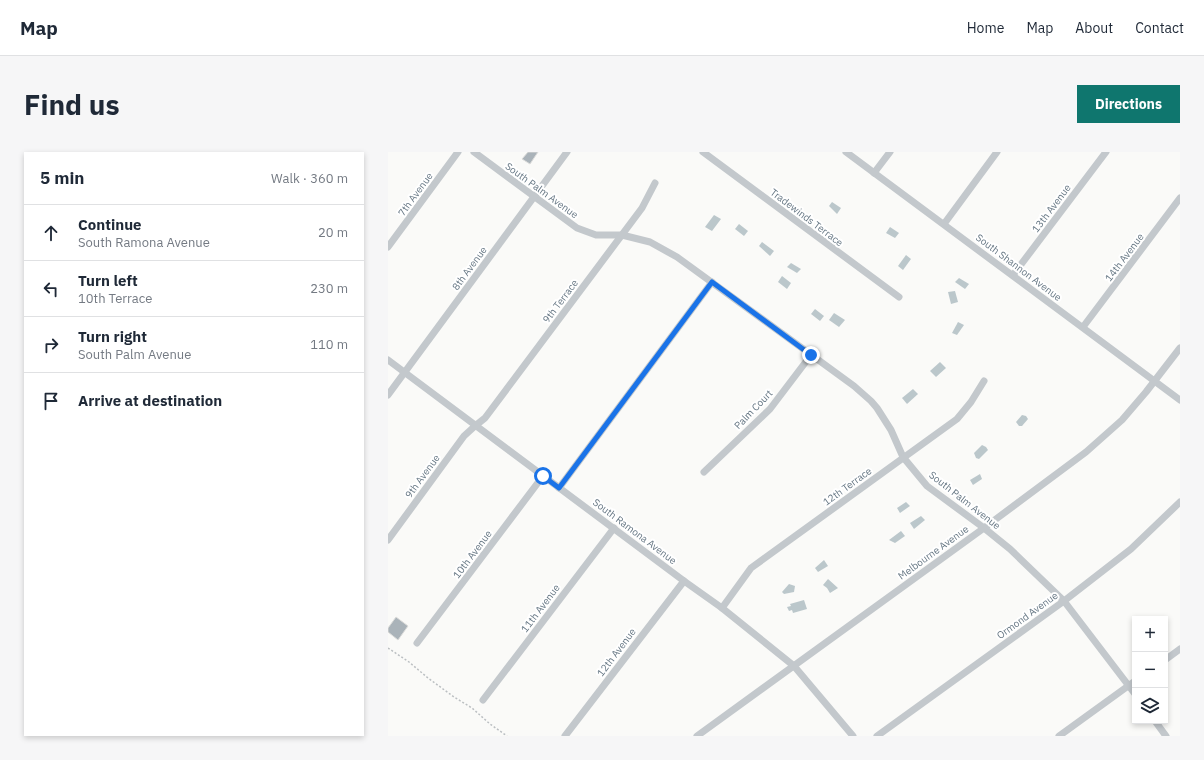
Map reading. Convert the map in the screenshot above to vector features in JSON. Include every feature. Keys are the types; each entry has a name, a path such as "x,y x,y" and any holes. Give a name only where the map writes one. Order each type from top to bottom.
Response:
{"street":[{"name":"7th Avenue","path":"388,247 458,152"},
{"name":"South Palm Avenue","path":"474,152 577,228 596,235 622,235 650,242 677,257 854,386 871,401 884,417 903,457 927,486 1010,548 1064,601 1132,683"},
{"name":"8th Avenue","path":"388,395 567,152"},
{"name":"Tradewinds Terrace","path":"703,152 898,297"},
{"name":"South Shannon Avenue","path":"846,152 1180,400"},
{"path":"874,173 890,152"},
{"path":"944,224 997,152"},
{"name":"13th Avenue","path":"1013,275 1106,152"},
{"name":"9th Terrace","path":"475,426 485,418 642,208 655,183"},
{"name":"14th Avenue","path":"1083,327 1180,198"},
{"path":"559,488 712,282"},
{"name":"Melbourne Avenue","path":"697,736 984,528 1098,443 1122,420 1155,381 1180,348"},
{"name":"Palm Court","path":"704,472 770,409 811,355"},
{"name":"South Ramona Avenue","path":"388,360 722,608 794,666 853,736"},
{"name":"12th Terrace","path":"722,608 751,568 957,419 971,402 984,381"},
{"name":"9th Avenue","path":"388,540 464,436 475,426"},
{"name":"10th Avenue","path":"417,643 543,476"},
{"name":"Ormond Avenue","path":"877,736 1064,601 1131,549 1180,502"},
{"name":"11th Avenue","path":"483,700 614,528"},
{"name":"12th Avenue","path":"565,736 684,580"},
{"path":"1168,658 1180,649"},
{"path":"1059,736 1132,683"},
{"path":"1157,724 1166,736"}],"path":[{"path":"388,648 409,662 433,682 472,708 490,724 507,736"}],"shaded area":[{"path":"832,202 841,208 837,214 829,206"},
{"path":"714,215 721,219 712,231 705,227"},
{"path":"739,224 748,231 744,236 735,229"},
{"path":"890,227 899,233 895,238 886,233"},
{"path":"762,242 774,251 770,256 759,246"},
{"path":"906,255 911,259 903,270 898,266"},
{"path":"791,263 801,269 797,273 787,267"},
{"path":"782,276 791,283 787,289 778,282"},
{"path":"959,278 969,284 965,289 955,282"},
{"path":"955,291 958,302 951,304 948,292"},
{"path":"815,309 824,316 820,321 811,314"},
{"path":"834,313 845,320 839,327 829,320"},
{"path":"958,322 964,325 957,335 952,333"},
{"path":"940,362 946,368 936,377 930,371"},
{"path":"913,389 918,394 907,404 902,398"},
{"path":"1022,415 1026,416 1028,419 1022,426 1019,426 1016,422"},
{"path":"982,445 988,450 979,459 976,458 974,453"},
{"path":"980,474 982,479 973,485 970,480"},
{"path":"906,502 910,506 900,513 897,508"},
{"path":"921,516 925,520 914,529 910,523"},
{"path":"901,531 905,536 895,543 889,540"},
{"path":"824,560 828,566 818,572 815,568"},
{"path":"828,579 838,588 830,593 823,585"},
{"path":"789,584 795,586 794,592 784,594 782,592"},
{"path":"804,600 807,609 793,613 792,610 789,611 787,607 791,606 790,604"}],"building":[{"path":"528,152 538,152 530,164 522,159"},
{"path":"396,617 408,626 398,640 388,632 388,628"}],"route":[{"path":"543,476 559,488 712,282 811,355"}]}
